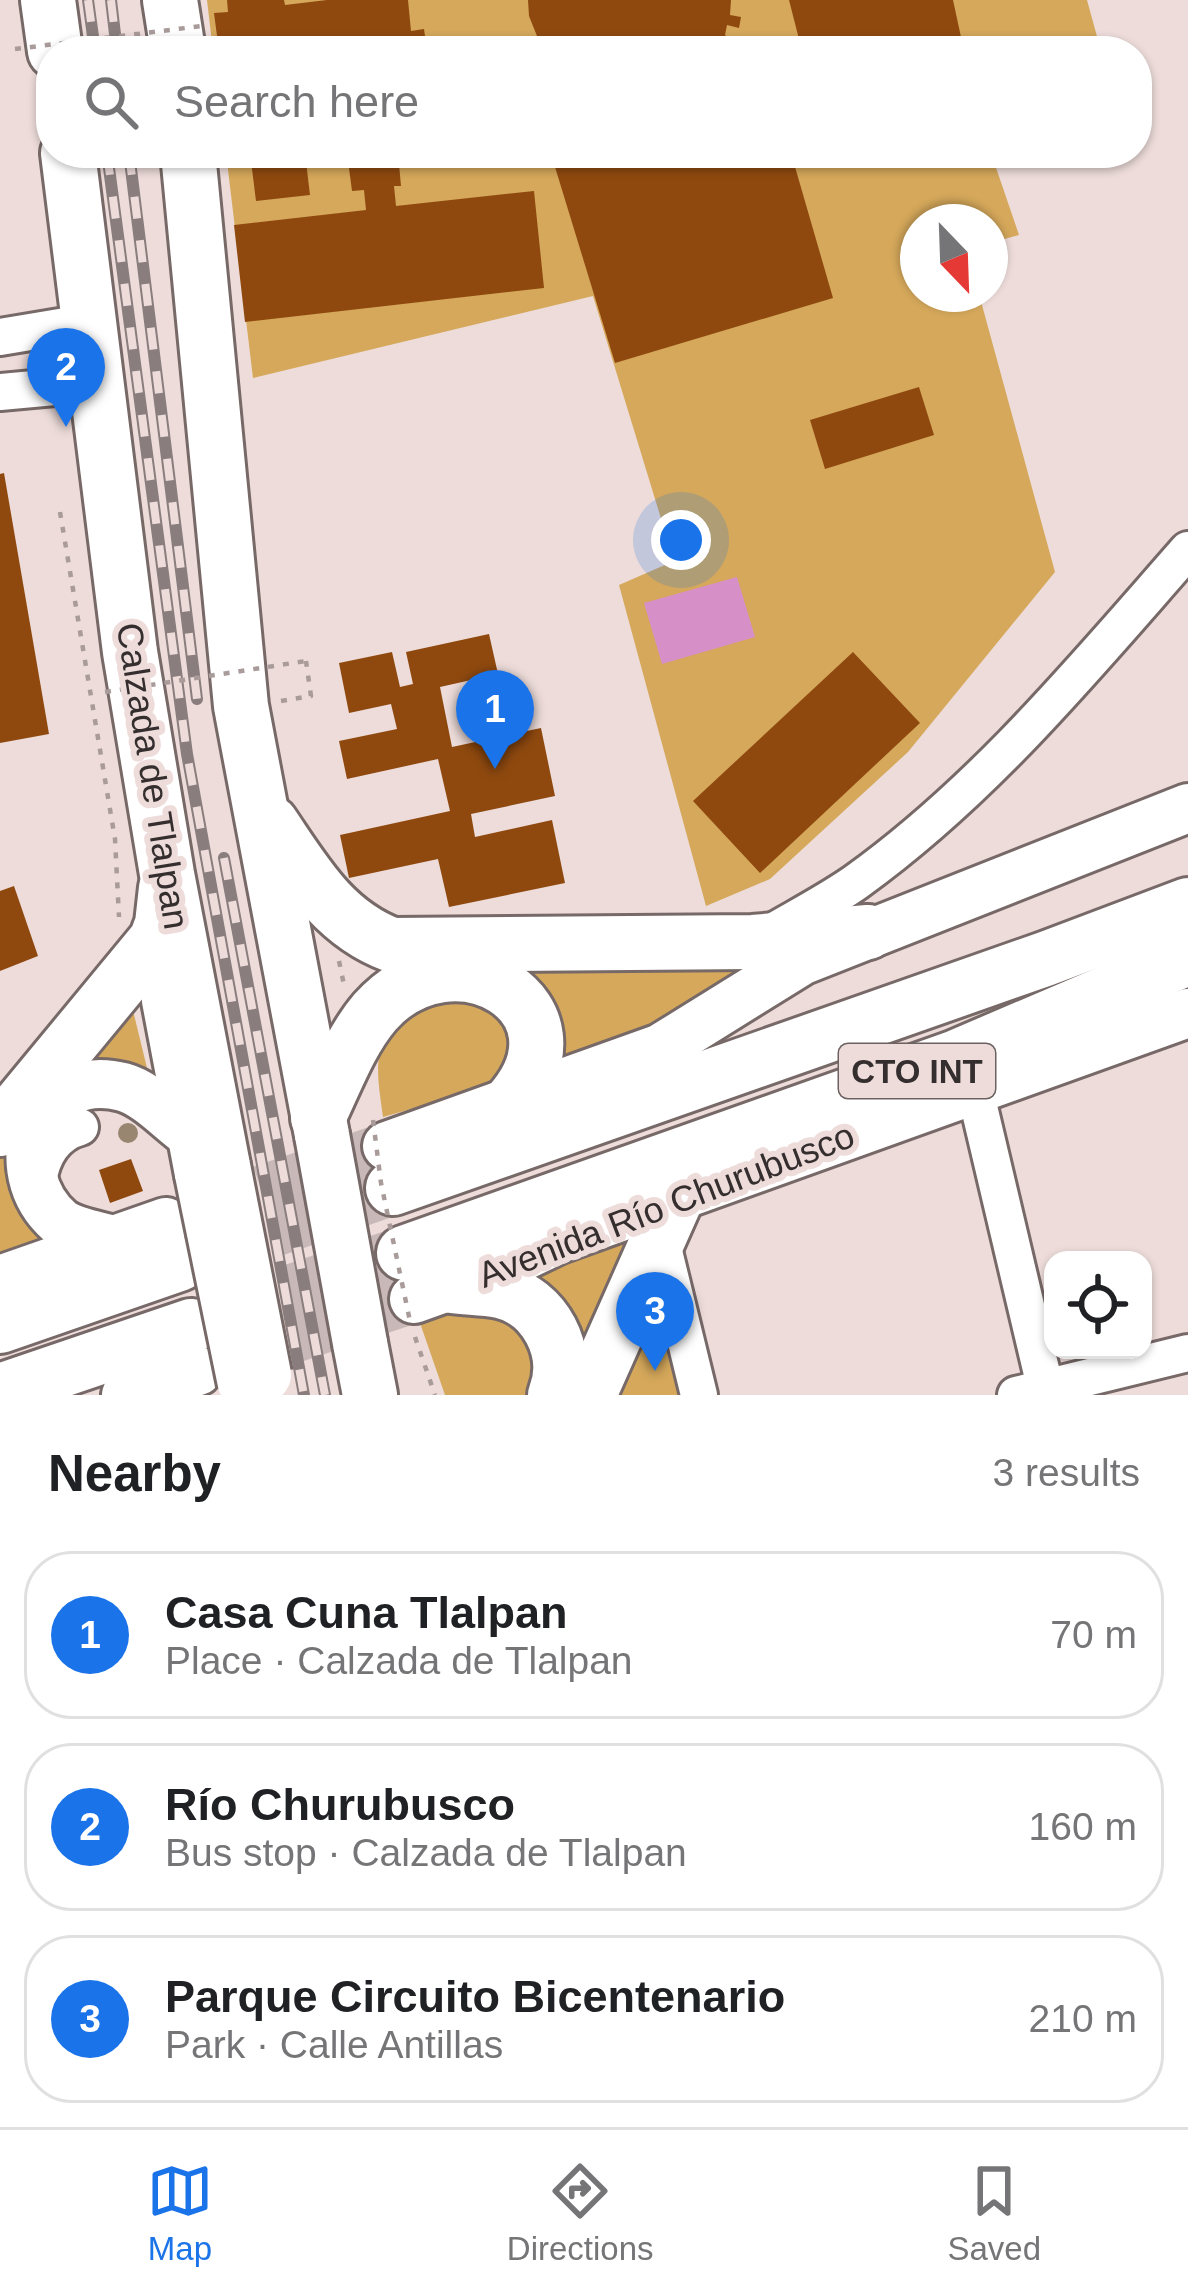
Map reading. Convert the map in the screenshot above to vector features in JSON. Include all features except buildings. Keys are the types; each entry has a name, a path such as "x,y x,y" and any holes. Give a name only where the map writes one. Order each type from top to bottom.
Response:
{"highway":[{"path":"39,36 48,0"},
{"name":"Calzada de Tlalpan","path":"70,168 130,652 167,874 200,1156 232,1374"},
{"path":"189,168 241,706 320,1127 373,1373"},
{"path":"260,806 330,906 357,928 392,945 754,942 868,932"},
{"path":"0,1130 138,935 162,924 167,874"},
{"name":"CTO INT","path":"384,1151 1045,959 1188,904"},
{"name":"CTO INT","path":"420,1291 1188,958"},
{"path":"320,1127 359,1035 376,1011 410,985 453,972 504,985 531,1019 537,1046 534,1063 509,1104"},
{"path":"589,1395 669,1215"},
{"path":"0,1326 172,1243"},
{"path":"420,1291 517,1297 544,1319 559,1351 561,1369 555,1395"},
{"path":"0,1391 232,1374"}],"main road":[{"path":"384,1151 661,1048 801,961 1188,808"},
{"name":"Avenida Río Churubusco","path":"420,1291 559,1239 669,1215 975,1090 1188,1013"},
{"path":"172,1243 113,1240 63,1225 38,1197 26,1166 29,1132 37,1117 62,1094 94,1085 127,1088 200,1156"},
{"path":"0,1280 113,1240"},
{"path":"126,1395 232,1374"}],"street":[{"path":"90,322 0,340 5,391 98,383"},
{"path":"754,942 854,884 942,813 1058,699 1188,550"},
{"path":"138,935 200,1156"},
{"path":"975,1090 1036,1393 1188,1353"},
{"path":"38,1197 46,1153 63,1134 80,1127"},
{"path":"669,1215 699,1395"}],"path":[{"path":"121,36 183,26"},
{"path":"60,512 115,839 138,935"},
{"path":"104,692 306,661 311,697"},
{"path":"337,951 345,988"},
{"path":"384,1151 381,1183 420,1291 435,1395"}],"shaded area":[{"path":"207,0 1087,0 1097,36 211,36"},
{"path":"228,168 996,168 1019,235 1008,238 1008,204 900,204 900,312 984,312 1055,572 908,752 770,879 706,906 619,585 674,561 593,296 253,378"},
{"path":"737,577 755,637 662,664 644,603"},
{"path":"787,952 694,1015 545,1076 487,955"},
{"path":"128,990 147,1068 141,1074 74,1065"},
{"path":"488,993 518,1043 501,1075 478,1090 383,1117 379,1056 407,1001"},
{"path":"0,1133 16,1194 30,1216 58,1240 0,1261"},
{"path":"646,1220 577,1383 520,1269"},
{"path":"469,1297 539,1336 534,1395 445,1395 420,1323"},
{"path":"676,1339 690,1395 613,1395 640,1347"}],"tunnel":[{"path":"193,1213 387,1146"},
{"path":"197,1257 393,1188"},
{"path":"210,1319 404,1253"},
{"path":"225,1362 414,1299"}],"railway":[{"path":"88,0 93,36"},
{"path":"111,0 115,36"},
{"path":"109,168 187,754 304,1395"},
{"path":"131,168 197,699"},
{"path":"224,858 325,1395"}],"place":[{"name":"Río Churubusco","path":"66,427"},
{"name":"Casa Cuna Tlalpan","path":"495,769"},
{"name":"Parque Circuito Bicentenario","path":"655,1371"}]}
